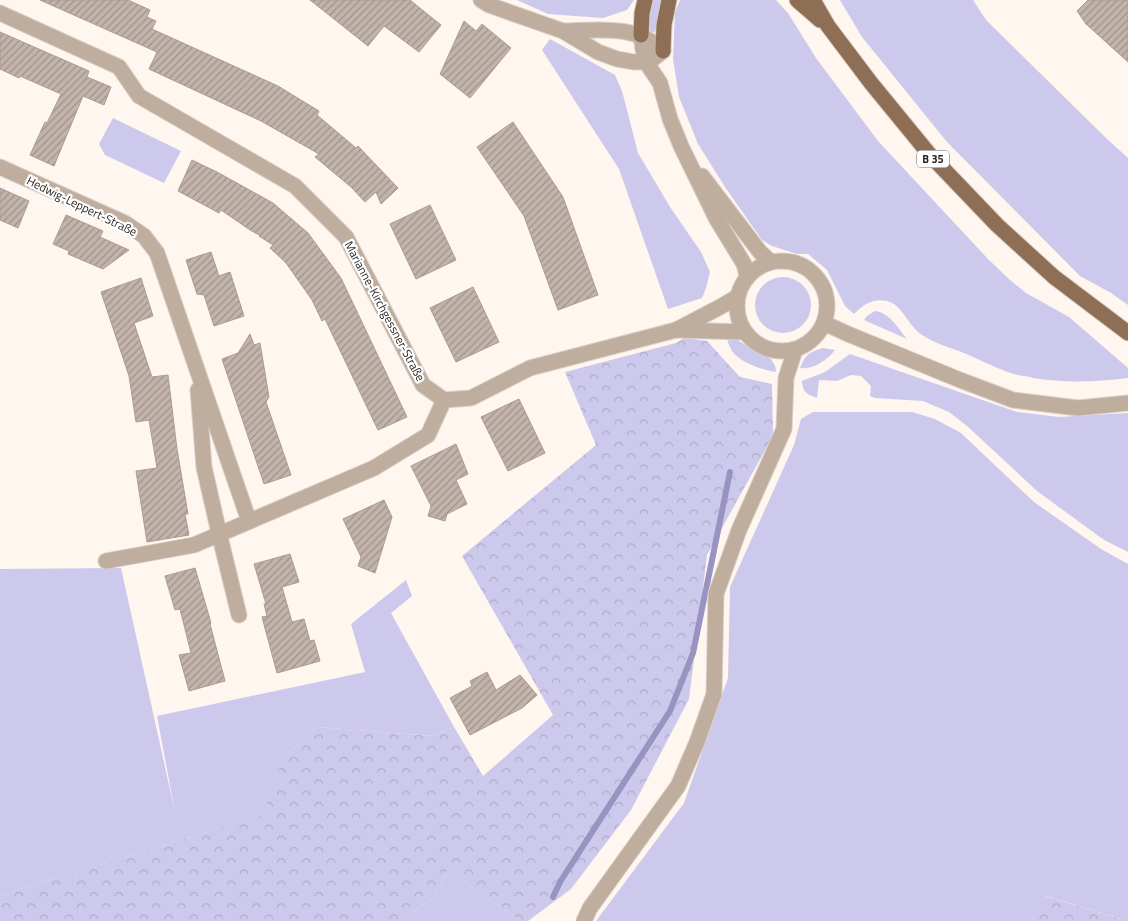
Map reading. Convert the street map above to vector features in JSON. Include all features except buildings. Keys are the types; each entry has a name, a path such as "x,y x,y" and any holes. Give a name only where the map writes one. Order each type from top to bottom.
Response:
{"main road":[{"path":"641,36 642,12 645,0"},
{"path":"664,51 664,25 670,0"},
{"name":"B 35","path":"796,0 828,26"},
{"name":"B 35","path":"813,0 828,26 871,83 930,155 997,225 1054,277 1128,333"}],"street":[{"path":"487,2 564,31 598,52 617,59 646,62 664,51"},
{"name":"Marianne-Kirchgessner-Straße","path":"0,13 119,67 139,96 296,186 346,237 423,385 444,400"},
{"path":"564,31 614,29 641,36 664,51"},
{"path":"641,36 646,62 660,83 670,119 681,146 716,218 744,264 747,276"},
{"path":"660,83 664,51"},
{"path":"691,166 698,172 760,252 771,262"},
{"name":"Hedwig-Leppert-Straße","path":"0,167 125,223 144,236 157,253 249,521"},
{"path":"768,350 782,352 796,350 808,344 817,335 824,323 827,307 825,291 816,277 803,266 788,261 771,262 759,266 747,276 737,296 736,308 738,319 744,332 755,343 779,359 786,378"},
{"path":"106,561 194,545 374,468 428,435 444,400 471,398 530,368 676,330 737,296"},
{"path":"824,323 934,370 1013,400 1078,408 1128,402"},
{"path":"676,330 744,332"},
{"path":"584,921 590,908 678,786 697,742 714,694 716,594 739,530 784,429 786,378 796,350"},
{"name":"Hedwig-Leppert-Straße","path":"196,366 204,467 239,615"}],"green space":[{"path":"517,0 634,0 627,10 603,18 548,14"},
{"path":"652,0 661,0 658,28 653,33 648,30"},
{"path":"680,0 776,0 788,13 816,58 878,141 1009,279 1026,293 1069,317 1128,368 1128,378 1056,381 1033,378 1001,370 927,338 917,331 893,303 877,300 861,307 854,314 845,306 827,270 808,254 797,254 772,246 762,240 698,144 679,97 673,59 675,12"},
{"path":"840,0 973,0 986,20 1128,158 1128,305 1080,276 947,142 862,37"},
{"path":"550,39 615,75 622,91 638,153 670,207 701,252 710,272 702,298 668,309 619,169 542,50"},
{"path":"113,118 181,151 164,183 105,155 99,144"},
{"path":"777,277 789,277 799,281 807,289 811,305 807,321 799,329 789,333 777,333 767,329 759,321 755,311 755,299 759,289 767,281"},
{"path":"875,311 889,318 907,339 864,320"},
{"path":"685,338 707,341 740,377 772,384 773,436 707,555 689,699 631,810 571,889 528,921 521,921 448,870 434,897 401,921 0,921 0,895 263,815 283,758 317,727 433,736 454,727 483,776 553,715 462,556 596,445 565,372 676,343"},
{"path":"727,339 737,340 771,359 776,372 758,368 740,359 732,351"},
{"path":"823,348 835,350 819,364 800,368 808,355"},
{"path":"850,354 1017,412 1059,417 1128,413 1128,552 1104,540 1037,491 967,426 949,412 923,401 875,398 870,396 871,386 861,376 851,375 837,381 819,380 817,398 806,392 802,381 825,372"},
{"path":"813,412 912,412 935,419 961,433 1034,502 1101,549 1128,564 1128,921 1046,896 1031,921 596,921 684,803 728,678 730,587 794,445 801,419"},
{"path":"121,568 175,812 157,716 365,672 351,624 406,580 412,596 391,613 454,727 433,736 317,727 283,758 264,815 0,895 0,569"},
{"path":"448,870 521,921 401,921 434,897"},
{"path":"1045,896 1128,921 1031,921"}],"waterway":[{"path":"553,897 560,882 670,711 693,653 730,472"}]}
